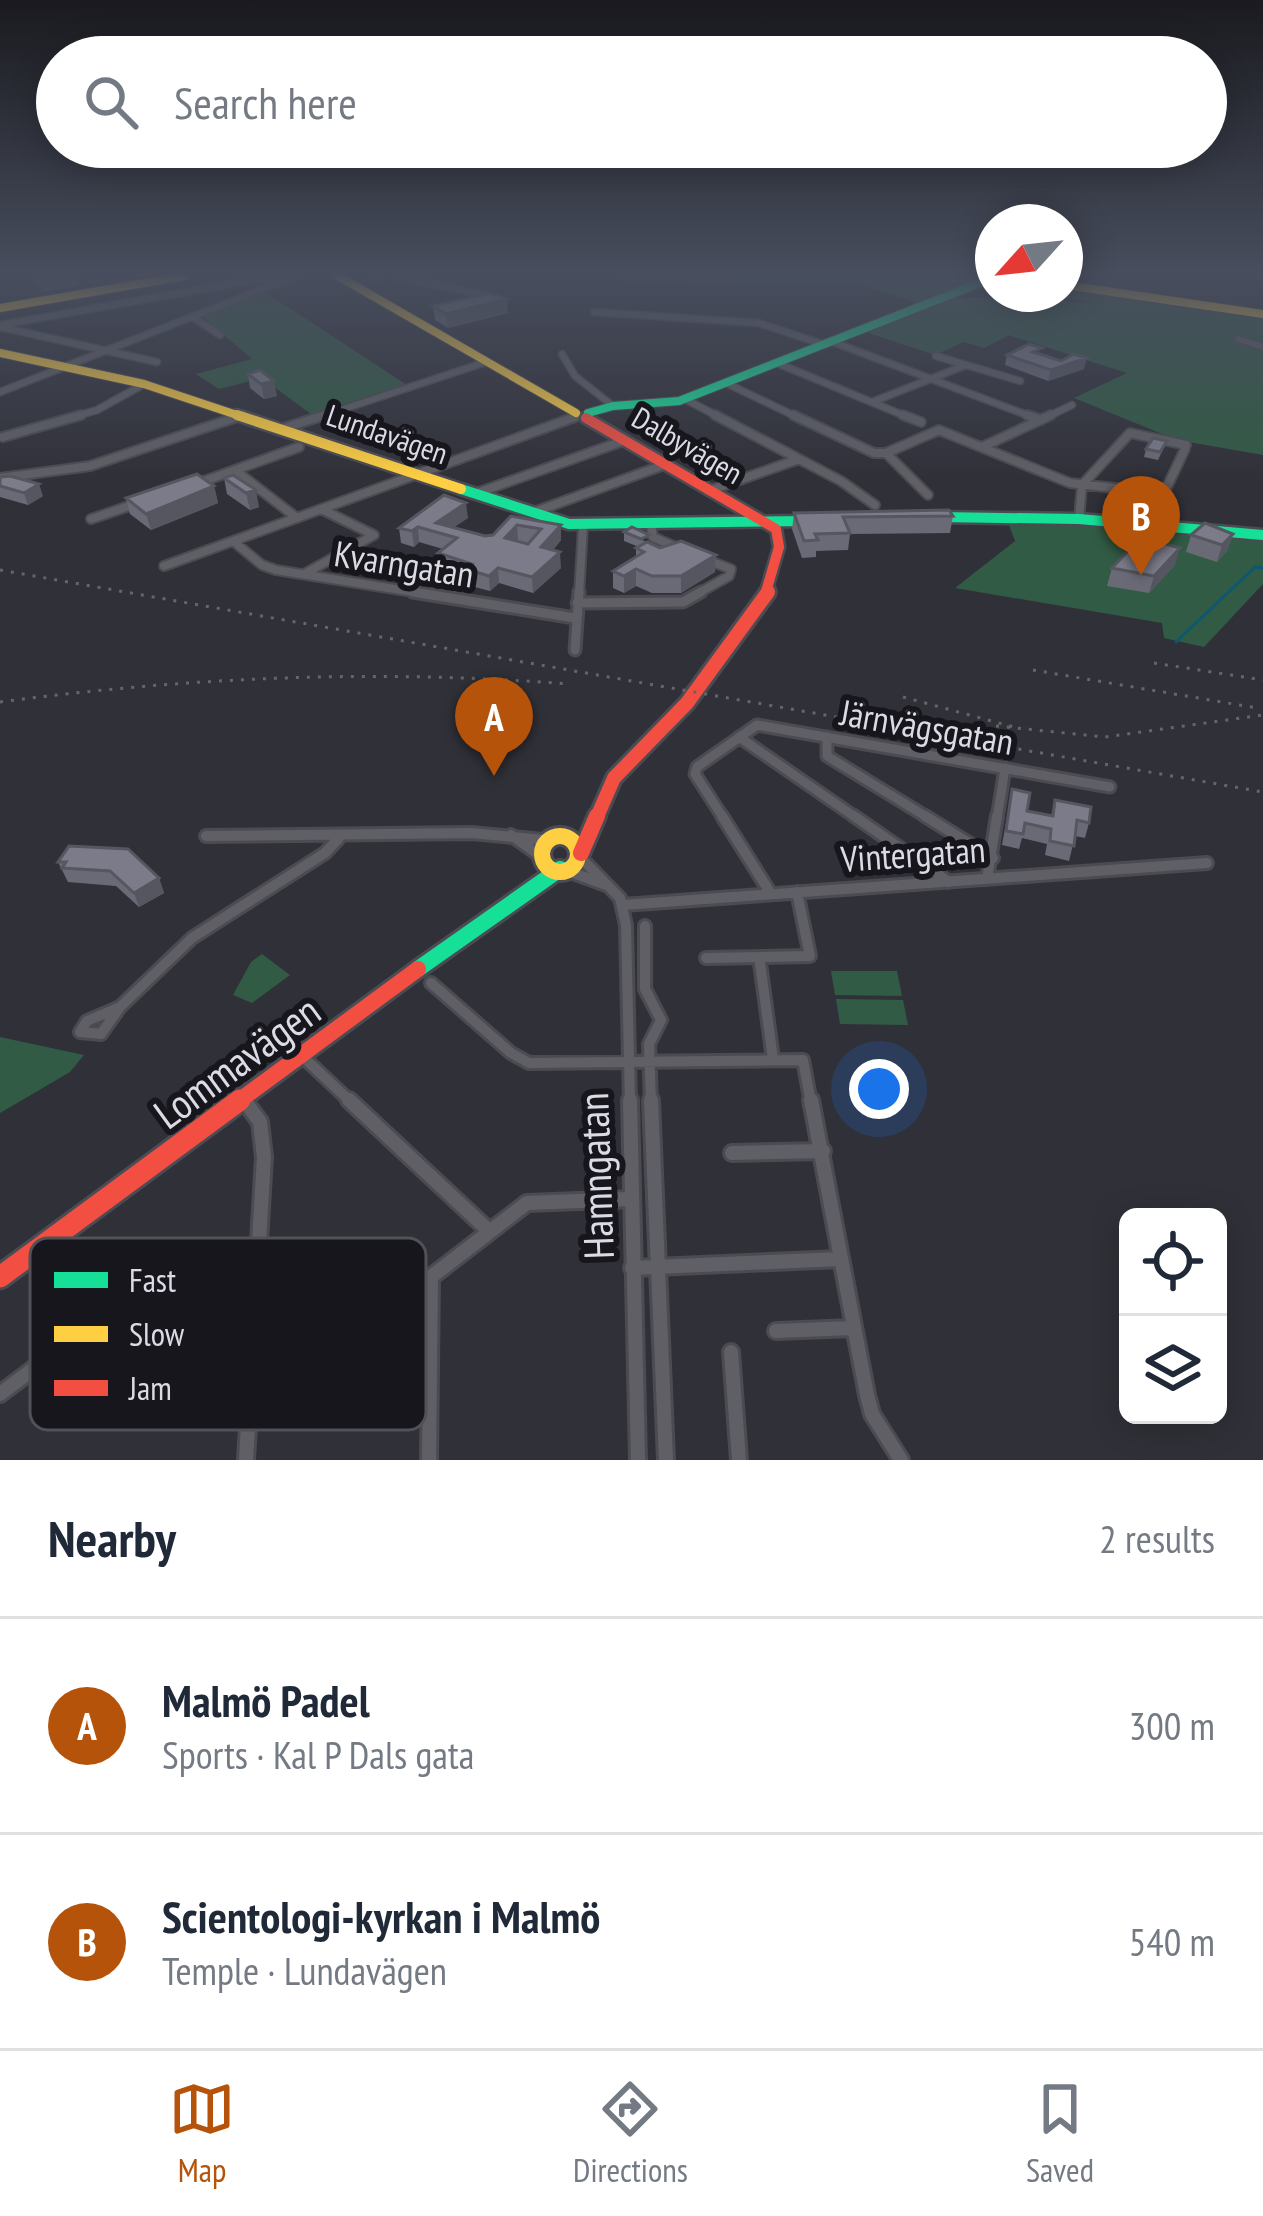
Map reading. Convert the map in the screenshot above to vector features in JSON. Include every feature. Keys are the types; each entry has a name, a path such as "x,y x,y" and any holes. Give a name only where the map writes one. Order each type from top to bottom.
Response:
{"main road":[{"name":"Dalbyvägen","path":"455,344 761,520"},
{"path":"581,415 613,406 685,399 826,344"},
{"name":"Lundavägen","path":"0,353 144,384 529,513 583,526 826,518"},
{"path":"913,513 1078,516 1263,532"},
{"path":"857,517 890,516"},
{"path":"931,517 1078,516"},
{"name":"Lommavägen","path":"53,1238 513,898 581,855 600,802 627,761 670,722 769,590 776,529 761,520"},
{"name":"Lommavägen","path":"513,898 539,856 600,802"},
{"path":"557,840 576,844 581,855"},
{"path":"539,856 547,866 561,869"},
{"name":"Lommavägen","path":"0,1277 30,1255"}],"street":[{"path":"77,344 158,362"},
{"path":"0,392 123,344"},
{"path":"833,344 1041,420"},
{"path":"562,354 575,376 613,406"},
{"path":"936,356 1020,381"},
{"path":"284,428 486,362"},
{"path":"777,363 921,422"},
{"path":"872,402 966,365"},
{"path":"726,383 874,454 939,430 1082,485 1163,493 1185,447 1130,433 1082,485 1078,516"},
{"path":"3,437 97,410 144,384"},
{"path":"685,399 800,459 875,505"},
{"path":"982,447 1072,405"},
{"path":"0,478 90,466 243,415"},
{"path":"164,566 581,415"},
{"path":"474,494 623,442"},
{"path":"194,484 298,447"},
{"path":"886,453 928,496"},
{"path":"708,490 800,459"},
{"path":"529,513 664,465"},
{"path":"236,471 297,518"},
{"path":"91,519 153,498"},
{"path":"303,574 374,535 321,509"},
{"path":"651,525 656,540 685,551"},
{"path":"575,650 583,526"},
{"name":"Kvarngatan","path":"233,541 262,565 575,618"},
{"path":"577,603 682,602 729,576 731,569 705,559"},
{"name":"Järnvägsgatan","path":"739,737 764,724 1110,787"},
{"path":"771,894 696,778 697,766 739,737 950,882"},
{"path":"827,737 827,756 993,858"},
{"path":"987,879 1005,767"},
{"path":"206,836 339,838 506,832 557,840"},
{"path":"506,832 539,856"},
{"path":"120,1007 175,950 325,853 339,838"},
{"path":"581,855 623,905"},
{"name":"Vintergatan","path":"623,905 1207,863"},
{"path":"561,869 586,874 615,893"},
{"path":"706,958 739,956 760,963 812,954 797,892"},
{"name":"Hamngatan","path":"623,905 638,1460"},
{"path":"644,926 646,988 661,1020 649,1044 666,1460"},
{"path":"760,963 773,1059"},
{"path":"430,983 520,1059 552,1064 802,1060 872,1414 901,1460"},
{"path":"301,1055 488,1230"},
{"path":"243,1099 260,1122 264,1139 259,1238"},
{"path":"732,1153 823,1151"},
{"path":"429,1460 431,1277 527,1204 630,1199"},
{"path":"632,1268 840,1259"},
{"path":"776,1331 854,1328"},
{"path":"731,1352 739,1460"},
{"path":"0,1394 30,1371"},
{"path":"246,1460 247,1430"}],"green space":[{"path":"235,344 345,344 407,385 311,414 262,378 219,389 196,374 252,359"},
{"path":"902,344 959,344 935,355"},
{"path":"1037,344 1263,344 1263,455 1177,440 1074,398 1127,373"},
{"path":"1018,518 1263,538 1263,584 1204,647 1164,638 1162,623 955,588 1015,541 1009,525"},
{"path":"262,954 290,975 252,1003 233,995 251,962"},
{"path":"831,971 897,971 902,996 835,995"},
{"path":"836,999 903,1000 908,1025 840,1024"},
{"path":"0,1037 84,1055 70,1072 0,1113"}],"building":[{"path":"1029,344 1042,348 1033,352 1061,361 1074,354 1087,358 1051,370 1007,355"},
{"path":"260,370 274,381 261,384 248,374"},
{"path":"1153,438 1167,441 1160,452 1146,449"},
{"path":"197,474 214,486 146,514 126,498"},
{"path":"233,475 256,490 246,493 224,478"},
{"path":"0,477 39,484 24,493 0,486"},
{"path":"444,495 466,503 436,523 485,536 493,535 511,516 561,525 541,547 560,552 532,577 498,568 489,576 466,569 472,564 438,553 457,538 418,527 412,531 399,528","holes":["517,525 541,529 528,544 505,538"]},
{"path":"949,510 953,516 843,517 850,533 815,534 818,540 804,541 794,513"},
{"path":"1205,523 1233,534 1222,545 1191,535"},
{"path":"632,527 649,535 641,539 624,532"},
{"path":"1141,537 1180,548 1154,576 1112,568"},
{"path":"681,541 716,555 681,576 652,576 636,569 624,576 613,571 644,552 636,548 647,542 660,548"},
{"path":"1012,789 1030,793 1027,811 1053,816 1055,800 1091,807 1089,823 1077,820 1074,846 1050,841 1051,829 1025,823 1023,834 1006,831"},
{"path":"69,846 128,849 159,878 134,893 110,871 62,868 66,862 58,862"}],"waterway":[{"path":"1176,642 1255,567 1263,568"}],"railway":[{"path":"0,570 1263,792"},
{"path":"1154,663 1263,680"},
{"path":"1033,670 1257,708"},
{"path":"0,702 284,678 425,677 568,684"},
{"path":"903,697 1014,727"},
{"path":"996,726 1105,737 1263,715"}],"traffic: fast":[{"path":"588,413 613,406 679,401 824,344"},
{"path":"461,489 569,524 809,521"},
{"path":"939,517 1079,519 1263,535"},
{"path":"418,969 560,869"}],"traffic: slow":[{"path":"456,344 576,413"},
{"path":"0,353 144,384 461,489"},
{"path":"560,836 572,842 578,854 572,866 560,872 548,866 542,854 548,842 560,836"}],"traffic: jam":[{"path":"581,853 614,778 687,703 769,590 779,547 776,529 586,418"},
{"path":"53,1238 418,969"},
{"path":"0,1277 30,1255"}],"place":[{"name":"Scientologi-kyrkan i Malmö","path":"1141,575"},
{"name":"Malmö Padel","path":"494,776"}]}
